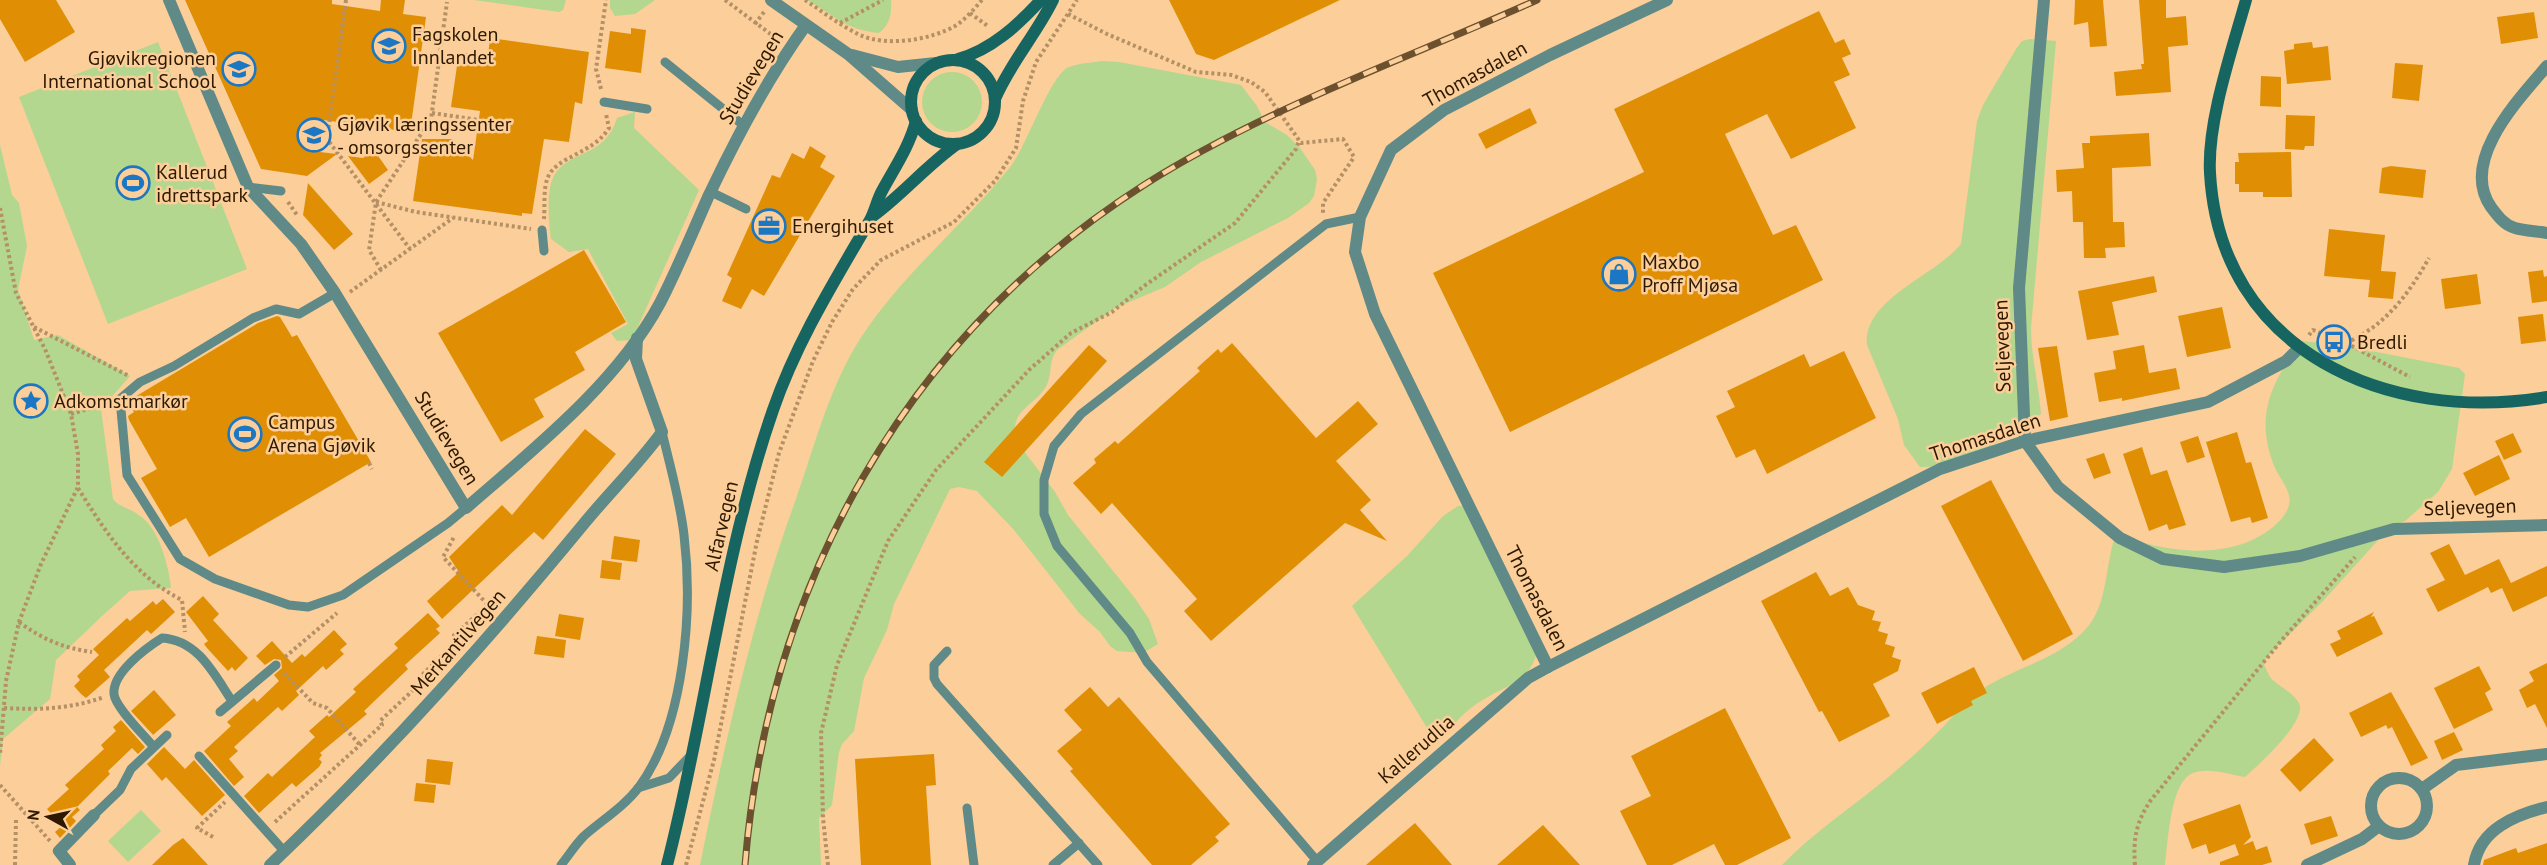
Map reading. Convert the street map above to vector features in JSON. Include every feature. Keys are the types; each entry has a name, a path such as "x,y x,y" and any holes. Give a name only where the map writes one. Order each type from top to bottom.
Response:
{"main road":[{"path":"1041,0 1001,37 977,54 936,63 924,71 915,82 911,96 914,116 926,134 940,142 957,144 972,139 985,129 993,115 995,99 1004,77 1053,0"},
{"path":"2246,0 2215,123 2210,171 2216,221 2228,257 2259,311 2299,348 2342,373 2395,394 2451,403 2516,402 2547,397"},
{"path":"956,60 970,64 983,72 991,85 995,99"},
{"name":"Alfarvegen","path":"667,865 694,752 740,523 774,409 813,317 872,217 881,193 911,139 914,116"},
{"name":"Alfarvegen","path":"872,217 894,201 913,179 936,159 957,144"}],"street":[{"name":"Studievegen","path":"170,0 248,187 301,244 337,296 466,508 537,446 598,387 636,338 659,304 743,126 790,47 806,25"},
{"name":"Thomasdalen","path":"1667,0 1550,55 1444,110 1391,150 1360,217 1355,252 1375,314 1548,667 1940,469 2025,441 2208,402 2286,361 2299,348"},
{"name":"Seljevegen","path":"2044,0 2019,288 2025,441 2058,488 2120,538 2163,559 2224,567 2301,556 2394,530 2547,525"},
{"path":"768,5 806,25 848,54 914,116"},
{"path":"848,54 898,67 936,63"},
{"path":"2547,66 2514,105 2486,151 2482,171 2484,197 2499,218 2513,228 2547,233"},
{"path":"636,338 636,359 662,432"},
{"name":"Merkantilvegen","path":"270,865 364,773 456,676 585,521 640,462 662,432"},
{"name":"Kallerudlia","path":"1315,863 1528,678 1548,667"},
{"path":"2422,789 2456,765 2547,754"},
{"path":"2397,777 2415,782 2422,789 2426,797 2426,816 2414,830 2395,834 2379,826 2373,818 2371,800 2380,784 2397,777"},
{"path":"2474,865 2482,840 2496,828 2512,819 2547,807"},
{"path":"70,865 58,851 94,815"},
{"path":"2307,865 2362,838 2379,826"}],"lane":[{"path":"664,63 743,126"},
{"path":"604,102 647,109"},
{"path":"248,187 281,191"},
{"path":"711,192 746,209"},
{"path":"1315,863 1147,662 1130,633 1058,546 1044,514 1044,480 1054,446 1082,414 1326,224 1360,217"},
{"path":"542,230 544,251"},
{"path":"337,296 299,314 276,309 253,318 174,366 140,382 120,399 127,475 180,559 214,579 289,605 308,607 343,595 448,524 466,508"},
{"path":"561,865 583,838 638,788 652,766 670,717 678,682 686,622 687,573 684,532 662,432"},
{"path":"153,746 118,704 114,694 117,680 147,647 162,638 175,639 194,648 232,701"},
{"path":"946,651 934,665 934,678 937,684 1098,865"},
{"path":"220,712 276,665"},
{"path":"94,815 120,790 131,769 167,735"},
{"path":"638,788 669,778 694,752"},
{"path":"199,756 284,851"},
{"path":"967,808 975,865"},
{"path":"1053,865 1079,843"}],"path":[{"path":"346,0 327,139 410,249"},
{"path":"376,202 453,218 542,230 548,177 564,161 601,141 609,128 596,69 606,0"},
{"path":"725,0 755,24 790,47"},
{"path":"805,0 861,35 900,40 941,32 956,25 982,0"},
{"path":"840,23 883,0"},
{"path":"686,865 714,760 757,541 779,453 813,361 832,322 853,289 881,260 954,222 995,181 1016,148 1023,101 1036,62 1077,0"},
{"path":"381,270 369,250 376,202 431,119 447,2"},
{"path":"755,24 768,5"},
{"path":"970,13 997,34"},
{"path":"1068,14 1107,34 1138,45 1196,72 1231,75 1251,82 1265,92 1299,141"},
{"path":"432,113 479,120"},
{"path":"1299,141 1343,139 1354,158 1323,203 1326,224"},
{"path":"828,865 821,733 837,665 888,541 936,470 1029,370 1071,333 1112,312 1144,286 1235,223 1296,149 1299,141"},
{"path":"0,208 16,293 70,414 78,454 78,487 41,564 19,622 6,681 0,754"},
{"path":"337,296 381,270 453,218"},
{"path":"2346,343 2381,322 2397,307 2429,258"},
{"path":"33,327 140,382"},
{"path":"2299,348 2313,330 2346,343 2411,378"},
{"path":"70,414 120,399"},
{"path":"369,464 372,469"},
{"path":"78,487 124,556 162,590 182,600 186,644"},
{"path":"267,830 382,725 380,721 424,680 421,676 458,640 454,635 488,605 443,557 455,535 448,524"},
{"path":"2135,865 2134,841 2139,818 2151,801 2281,641 2374,535"},
{"path":"343,595 344,607 310,633 276,665 313,703 327,708 360,745"},
{"path":"19,622 39,637 66,648 92,652"},
{"path":"4,708 64,709 84,705 114,694"},
{"path":"0,785 58,851"},
{"path":"213,837 197,828 234,794"},
{"path":"15,865 16,820"}],"green space":[{"path":"474,0 566,0 563,10 559,12"},
{"path":"610,0 655,0 635,14 615,16 610,8"},
{"path":"807,0 891,0 891,14 886,26 879,33 867,31 840,21"},
{"path":"2030,39 2056,41 2031,328 2041,414 1984,450 1952,462 1920,467 1904,445 1898,419 1867,345 1869,329 1876,314 1888,301 1935,267 1961,244 1977,121 1983,105 2016,49 2022,41"},
{"name":"Kallerud idrettspark","path":"158,42 247,269 108,324 19,97"},
{"path":"1101,61 1119,62 1241,85 1257,106 1265,122 1287,135 1300,148 1315,170 1317,179 1314,196 1309,203 1288,218 1201,262 1165,287 1115,308 1057,350 1044,390 1025,408 1016,422 1017,442 1055,492 1068,515 1134,597 1149,619 1158,644 1143,653 1117,651 1110,646 1100,632 1080,614 1014,530 977,491 959,487 950,489 894,604 887,630 864,678 854,731 842,744 839,752 832,805 819,818 821,865 700,865 730,726 766,588 824,417 849,358 860,339 895,293 1011,166 1054,82 1062,72 1069,67"},
{"path":"952,72 969,77 977,85 982,102 977,119 969,127 952,132 935,127 927,119 922,102 927,85 935,77"},
{"path":"635,112 634,128 699,190 632,340 617,341 611,333 628,324 588,249 569,252 551,239 549,199 553,178 560,169 604,141 617,118"},
{"path":"0,145 12,195 19,203 27,246 18,290 34,340 58,335 130,376 101,409 113,499 140,516 153,529 165,559 171,588 130,591 56,660 50,699 3,739 0,766"},
{"path":"2302,341 2346,346 2459,368 2465,374 2452,469 2438,492 2405,521 2389,528 2323,601 2267,657 2264,665 2271,678 2291,693 2299,703 2300,711 2296,720 2280,742 2245,777 2199,771 2185,778 2175,800 2165,865 1782,865 1835,818 1908,760 1973,696 2003,677 2051,655 2080,635 2092,621 2101,601 2116,533 2134,540 2175,549 2217,550 2237,546 2256,538 2283,517 2290,500 2287,489 2273,463 2268,445 2266,413 2269,399 2282,370"},
{"path":"1458,506 1467,506 1538,649 1534,661 1523,677 1468,710 1437,744 1352,606 1407,556 1443,516"},
{"path":"141,810 161,831 128,862 108,841"}],"building":[{"path":"0,0 56,0 75,32 25,62 0,19"},
{"path":"185,0 332,0 332,4 380,11 381,0 405,0 403,14 426,17 410,132 316,119 311,151 337,154 307,176 261,169"},
{"path":"1169,0 1340,0 1214,60 1196,54"},
{"path":"2075,0 2103,0 2107,46 2090,47 2088,22 2074,25"},
{"path":"2139,0 2166,0 2166,18 2186,16 2188,45 2168,47 2171,92 2116,96 2114,72 2142,69 2141,64 2144,64"},
{"path":"1819,11 1835,43 1844,39 1851,54 1842,58 1850,75 1834,82 1856,128 1791,159 1767,114 1725,134 1773,235 1796,225 1823,280 1510,432 1433,273 1644,172 1614,109"},
{"path":"2534,12 2538,38 2501,44 2497,17"},
{"path":"631,28 646,30 641,73 605,68 610,31 631,34"},
{"path":"490,38 589,52 582,104 575,102 569,142 544,139 532,214 522,213 522,216 413,201 422,139 452,139 473,160 480,111 451,107 459,52 488,56"},
{"path":"2312,42 2313,48 2328,46 2331,80 2287,84 2284,51 2294,49 2294,44"},
{"path":"2395,63 2423,65 2419,101 2392,98"},
{"path":"2261,76 2281,77 2281,107 2260,106"},
{"path":"1530,108 1537,123 1486,149 1478,134"},
{"path":"2286,115 2315,116 2314,146 2305,146 2304,150 2285,149"},
{"path":"2149,133 2151,166 2112,168 2113,222 2124,222 2125,247 2105,248 2106,258 2084,258 2083,222 2073,222 2072,191 2057,192 2056,170 2084,168 2082,143 2090,143 2090,136"},
{"name":"Energihuset","path":"810,146 826,156 820,167 835,176 764,296 752,289 741,309 722,301 732,278 727,275 772,175 780,178 792,153 804,159"},
{"path":"374,150 388,170 369,184 348,156 363,158"},
{"path":"2291,152 2292,197 2263,197 2263,192 2239,192 2239,184 2235,184 2235,162 2239,162 2238,153"},
{"path":"2391,166 2426,170 2423,198 2379,193 2382,168"},
{"path":"308,183 353,234 334,250 303,215"},
{"path":"2329,229 2385,235 2381,271 2396,272 2393,299 2368,297 2370,280 2324,276"},
{"path":"584,250 626,322 575,352 585,370 534,399 544,417 501,442 438,333"},
{"path":"2543,270 2544,277 2547,276 2547,301 2532,303 2528,272"},
{"path":"2477,274 2481,304 2445,309 2441,279"},
{"path":"2154,276 2157,292 2112,302 2119,335 2087,340 2078,291"},
{"path":"2222,307 2231,348 2187,357 2178,316"},
{"path":"2543,314 2546,341 2521,344 2518,317"},
{"name":"Campus Arena Gjøvik","path":"280,317 292,337 297,335 371,462 209,557 186,518 170,527 141,478 157,469 129,420 128,416 134,412 128,401 258,323"},
{"path":"1232,343 1316,438 1358,401 1378,424 1336,461 1371,500 1360,510 1387,541 1345,523 1211,641 1184,611 1197,599 1112,503 1101,514 1073,483 1096,463 1094,459 1115,441 1118,444 1200,371 1197,368 1218,349 1221,353"},
{"path":"1089,345 1107,361 1002,477 984,462"},
{"path":"2144,345 2149,373 2176,368 2180,389 2122,401 2122,398 2099,402 2094,373 2116,369 2113,351"},
{"path":"2057,346 2068,417 2050,421 2038,348"},
{"path":"1844,351 1876,418 1767,474 1755,449 1736,458 1716,416 1735,407 1727,391 1804,354 1810,367"},
{"path":"585,429 616,454 543,540 534,532 442,619 427,601 459,572 449,557 502,505 512,515"},
{"path":"2237,432 2246,463 2251,462 2268,518 2252,523 2250,517 2231,522 2206,442"},
{"path":"2513,433 2522,452 2504,460 2495,441"},
{"path":"2198,436 2205,457 2187,463 2180,442"},
{"path":"2142,447 2151,475 2167,470 2186,525 2169,530 2167,524 2149,531 2123,454"},
{"path":"2104,453 2111,473 2094,479 2086,459"},
{"path":"2499,455 2510,479 2475,496 2463,473"},
{"path":"1991,480 2073,634 2023,661 1941,506"},
{"path":"614,536 640,540 637,562 611,559"},
{"path":"2449,544 2465,575 2499,559 2511,583 2547,566 2547,596 2513,612 2502,588 2491,593 2488,587 2438,612 2426,589 2445,580 2430,553"},
{"path":"602,560 622,563 620,580 600,578"},
{"path":"1816,572 1830,596 1848,587 1858,605 1875,611 1872,620 1881,622 1878,631 1888,634 1885,644 1895,647 1892,657 1901,660 1898,671 1873,684 1890,716 1839,742 1822,711 1819,712 1761,601"},
{"path":"203,596 219,614 213,620 248,658 235,671 232,667 228,671 207,648 204,644 208,641 186,612"},
{"path":"163,599 175,612 151,634 147,630 104,670 110,677 86,698 81,694 74,686 80,680 77,676 99,655 93,649 127,618 130,621 153,601 156,605"},
{"path":"2374,612 2371,617 2374,616 2383,634 2337,657 2330,644 2341,639 2337,631"},
{"path":"428,613 440,626 436,629 440,633 405,665 408,669 364,711 367,714 320,753 322,755 319,759 322,762 319,767 296,787 292,783 259,813 244,796 268,773 272,777 315,737 309,731 327,715 329,717 356,692 353,689 398,648 394,644"},
{"path":"559,614 584,618 580,640 555,636"},
{"path":"334,630 347,644 340,650 344,654 326,670 323,666 296,691 299,695 282,711 278,707 234,747 238,751 229,759 244,777 234,786 204,751 231,726 227,722 254,698 257,702 279,681 274,675 282,668 281,660 274,659 265,665 256,656 272,641 292,663 302,654 305,657"},
{"path":"537,636 566,640 564,658 534,654"},
{"path":"2547,663 2547,728 2535,704 2527,708 2519,690 2534,681 2529,672"},
{"path":"2479,666 2491,689 2485,693 2493,710 2454,729 2434,688"},
{"path":"1974,667 1987,693 1971,701 1973,705 1937,724 1921,693"},
{"path":"1090,687 1108,707 1119,697 1230,824 1215,837 1219,841 1191,865 1152,865 1070,771 1073,769 1057,751 1082,730 1064,710"},
{"path":"154,690 176,715 153,735 131,711"},
{"path":"2391,692 2428,758 2411,766 2392,727 2388,729 2386,725 2361,737 2349,713"},
{"path":"1725,708 1791,838 1737,865 1725,865 1714,844 1672,865 1647,865 1620,811 1651,796 1631,756"},
{"path":"121,720 145,747 138,754 132,748 108,771 110,774 77,807 80,810 72,817 76,821 60,838 55,832 62,826 47,809 69,789 65,785 104,749 101,745 116,731 113,727"},
{"path":"2454,732 2463,750 2442,760 2434,741"},
{"path":"2314,738 2334,760 2300,792 2280,770"},
{"path":"164,747 185,769 194,760 225,795 202,816 166,777 162,781 147,764"},
{"path":"934,754 936,785 926,786 931,865 861,865 855,759"},
{"path":"427,759 453,762 450,785 425,782"},
{"path":"416,783 436,785 434,803 414,801"},
{"path":"2240,804 2251,837 2243,845 2253,841 2256,850 2267,846 2272,862 2262,865 2220,865 2220,862 2239,855 2235,844 2209,854 2206,844 2192,849 2183,824"},
{"path":"2331,816 2338,836 2311,845 2304,824"},
{"path":"1415,823 1452,865 1366,865"},
{"path":"1543,825 1580,865 1497,865"},
{"path":"183,838 208,865 152,865 173,845"},
{"path":"2547,843 2547,865 2483,865 2484,860 2516,848 2518,853"}],"railway":[{"path":"745,865 759,761 783,662 818,567 863,477 918,393 984,316 1059,247 1144,185 1191,157 1287,108 1537,0"}],"place":[{"name":"Fagskolen Innlandet","path":"389,46"},
{"name":"Gjøvikregionen International School","path":"239,69"},
{"name":"Gjøvik læringssenter - omsorgssenter","path":"314,135"},
{"name":"Kallerud idrettspark","path":"133,183"},
{"name":"Energihuset","path":"769,226"},
{"name":"Maxbo Proff Mjøsa","path":"1619,274"},
{"name":"Bredli","path":"2334,342"},
{"name":"Adkomstmarkør","path":"31,401"},
{"name":"Campus Arena Gjøvik","path":"245,434"}]}
